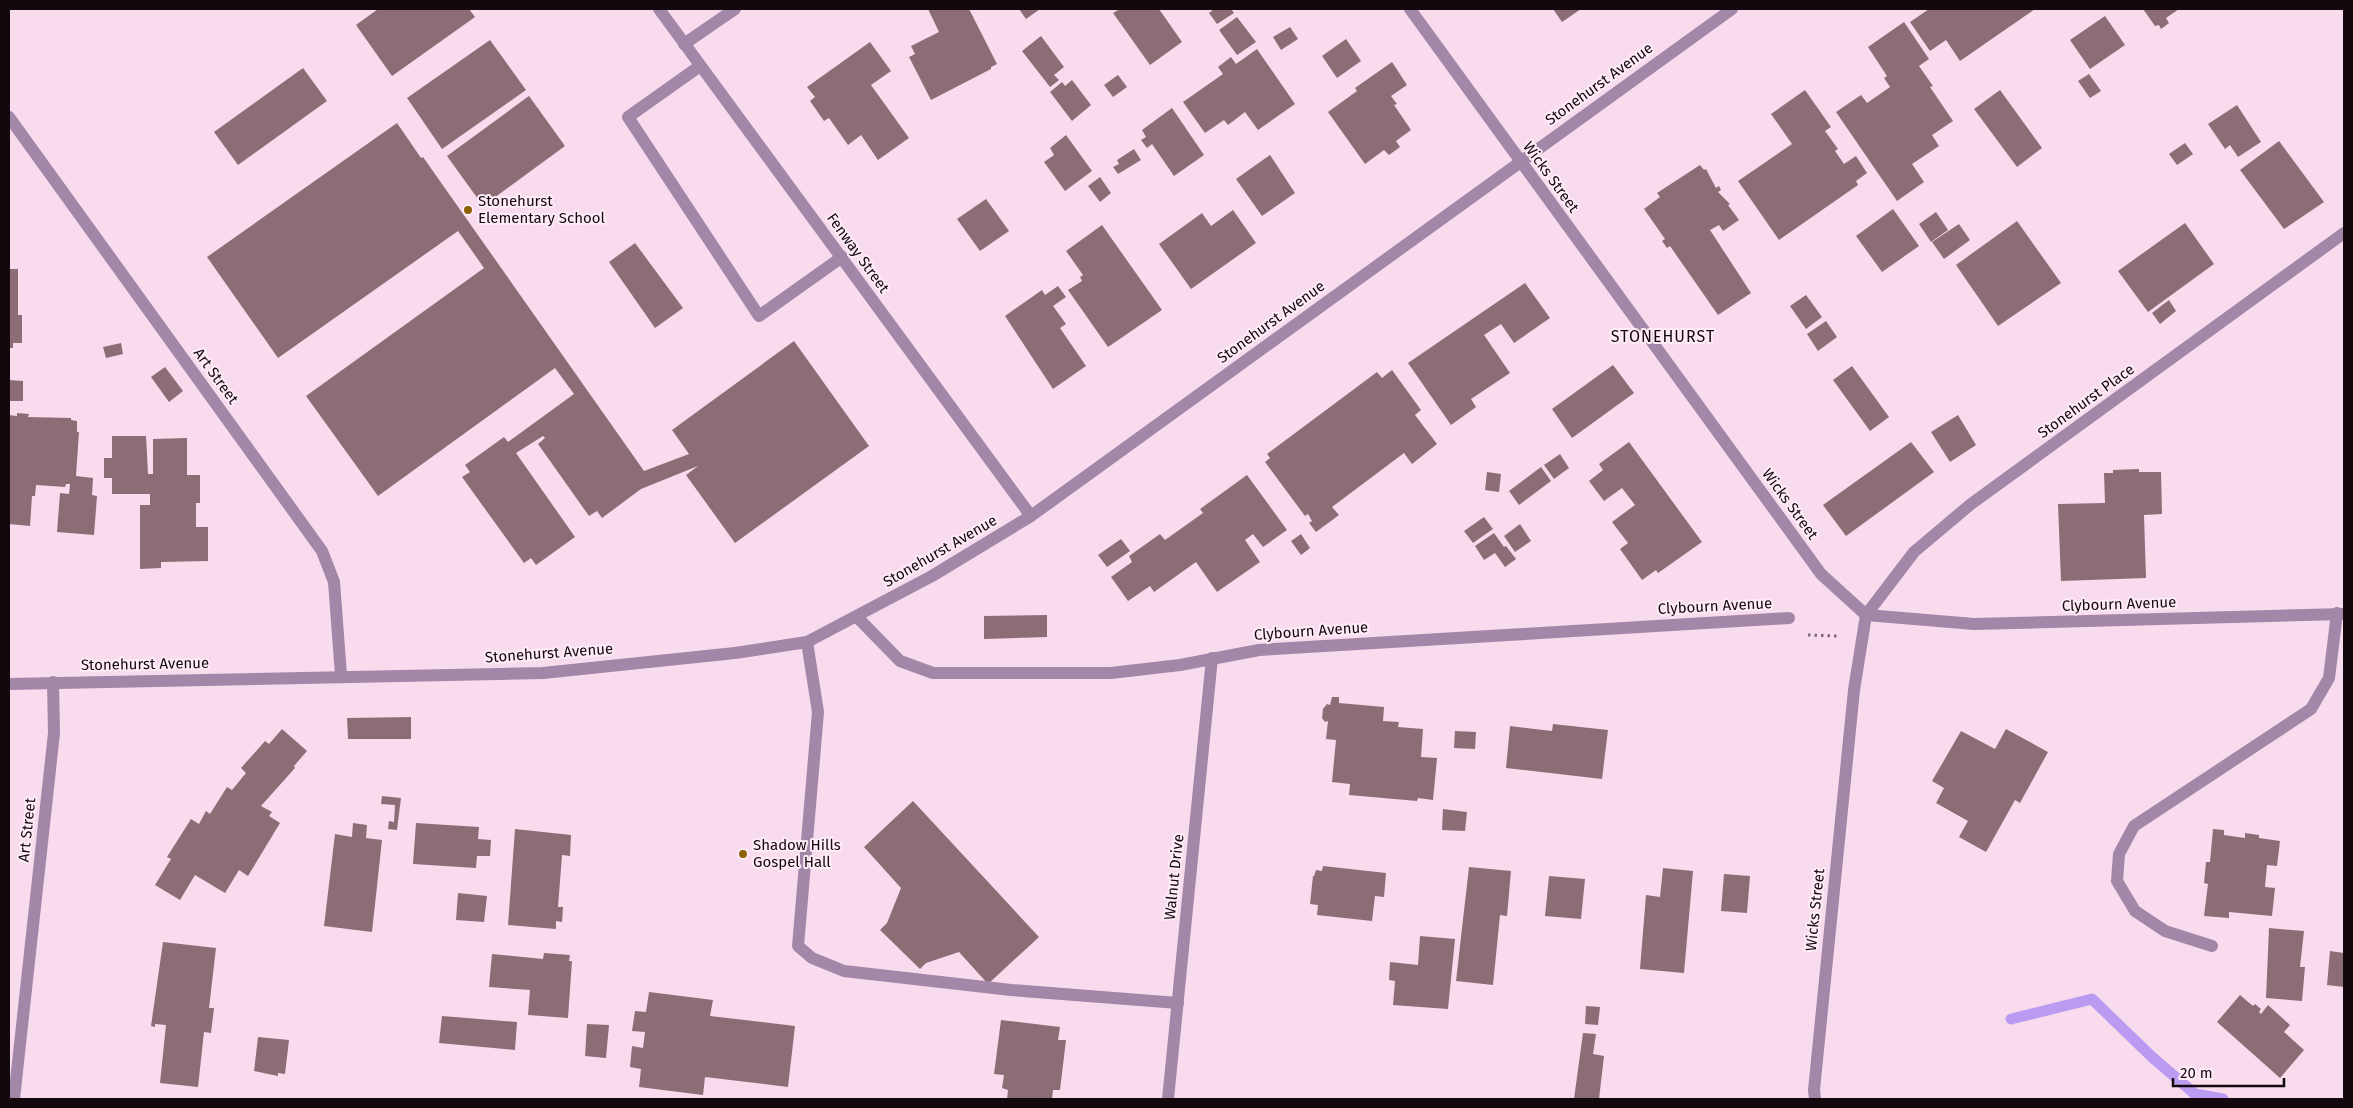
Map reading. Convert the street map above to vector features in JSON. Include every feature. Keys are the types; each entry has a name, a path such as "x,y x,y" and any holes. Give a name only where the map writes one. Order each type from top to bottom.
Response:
{"street":[{"name":"Fenway Street","path":"659,9 1031,516"},
{"path":"684,44 735,9"},
{"name":"Wicks Street","path":"1410,9 1821,574 1866,615 1854,690 1814,1090 1815,1099"},
{"name":"Stonehurst Avenue","path":"9,684 341,675 543,673 735,653 807,642 932,576 1031,516 1519,161 1732,9"},
{"path":"700,66 628,117 759,316 842,257"},
{"name":"Art Street","path":"9,117 322,551 334,582 341,675"},
{"name":"Stonehurst Place","path":"1866,615 1914,552 1971,504 2344,233"},
{"path":"2212,946 2165,931 2135,911 2117,881 2119,854 2134,826 2310,709 2329,678 2341,614"},
{"name":"Clybourn Avenue","path":"1866,615 1974,624 2341,614"},
{"name":"Clybourn Avenue","path":"857,617 900,661 934,673 1111,673 1180,665 1259,650 1789,618"},
{"path":"807,642 818,712 798,946 812,958 844,971 1011,990 1178,1003"},
{"name":"Walnut Drive","path":"1168,1099 1212,658"},
{"name":"Art Street","path":"14,1099 54,733 53,682"}],"path":[{"path":"1789,618 1805,634 1862,638"}],"building":[{"path":"378,9 469,9 475,17 392,76 356,25"},
{"path":"928,9 969,9 997,64 991,67 991,69 931,100 909,57 915,54 911,46 939,32"},
{"path":"1019,9 1040,9 1026,19"},
{"path":"1120,9 1159,9 1182,42 1150,65 1113,13"},
{"path":"1214,9 1231,9 1234,13 1217,24 1209,13"},
{"path":"1553,9 1581,9 1562,22"},
{"path":"1929,9 2035,9 1960,61 1946,40 1930,51 1910,22"},
{"path":"2143,9 2179,9 2166,18 2169,23 2161,29 2159,25 2155,26"},
{"path":"2105,16 2125,45 2090,69 2070,40"},
{"path":"1237,17 1256,42 1237,55 1219,30"},
{"path":"1904,22 1929,59 1919,66 1933,86 1930,87 1953,121 1932,135 1939,146 1912,164 1924,182 1897,201 1836,112 1861,95 1867,103 1890,87 1884,78 1887,76 1868,47"},
{"path":"1290,27 1298,39 1281,50 1273,37"},
{"path":"1041,36 1064,67 1054,75 1059,80 1050,87 1022,51"},
{"path":"1346,39 1361,61 1337,78 1322,56"},
{"path":"490,40 526,90 442,149 407,98"},
{"path":"870,42 891,71 871,85 909,138 878,160 861,135 848,145 829,118 824,121 810,101 815,97 807,87"},
{"path":"1257,49 1295,104 1258,130 1245,112 1228,125 1224,120 1205,133 1183,102 1223,74 1218,67 1231,57 1236,64"},
{"path":"1392,62 1407,85 1391,96 1397,104 1394,105 1411,130 1396,141 1400,147 1389,155 1384,150 1365,164 1328,112 1357,91 1355,88"},
{"path":"303,68 327,101 238,165 214,132"},
{"path":"2089,74 2101,91 2090,98 2078,81"},
{"path":"1118,75 1127,87 1113,97 1104,85"},
{"path":"1072,80 1091,105 1072,121 1050,92 1062,82 1065,86"},
{"path":"1805,90 1831,127 1825,131 1838,149 1835,151 1844,164 1856,156 1867,173 1856,181 1858,185 1779,240 1738,181 1792,144 1771,114"},
{"path":"2000,90 2042,148 2017,167 1974,109"},
{"path":"529,96 565,146 483,206 447,156"},
{"path":"2237,105 2261,142 2238,157 2230,145 2225,149 2208,124"},
{"path":"1172,108 1204,155 1174,176 1152,144 1147,148 1141,140 1146,137 1142,130"},
{"path":"397,123 421,158 423,157 644,471 689,454 672,430 794,341 869,446 735,543 686,475 698,466 641,489 602,518 597,511 589,516 538,444 545,438 543,436 516,453 575,537 536,565 531,558 524,563 462,477 470,472 465,465 504,437 508,442 574,394 555,368 378,496 306,396 484,268 458,231 278,358 207,257"},
{"path":"1066,135 1092,171 1065,191 1044,162 1054,155 1050,148"},
{"path":"2279,141 2324,202 2284,229 2240,170"},
{"path":"2185,143 2193,154 2177,165 2169,154"},
{"path":"1134,149 1141,160 1118,174 1113,167 1119,164 1117,160"},
{"path":"1270,155 1295,193 1262,216 1236,179"},
{"path":"1700,165 1704,170 1706,169 1716,188 1719,186 1721,190 1718,192 1730,204 1728,205 1739,220 1723,231 1719,225 1710,230 1751,293 1718,315 1670,246 1667,248 1662,241 1665,239 1644,209 1660,197 1657,193"},
{"path":"1100,177 1111,193 1100,202 1088,186"},
{"path":"986,199 1009,231 980,251 957,219"},
{"path":"1893,209 1919,246 1882,272 1856,236"},
{"path":"1233,210 1256,243 1191,289 1159,244 1202,213 1211,226"},
{"path":"1936,212 1948,230 1931,242 1919,224"},
{"path":"2017,221 2061,283 1998,326 1956,265"},
{"path":"2185,223 2214,264 2148,312 2118,271"},
{"path":"1959,224 1970,240 1944,259 1932,242"},
{"path":"1102,225 1162,310 1108,347 1068,290 1082,281 1080,277 1083,275 1066,251"},
{"path":"635,243 683,308 655,328 609,262"},
{"path":"9,269 18,269 18,315 22,315 22,343 13,343 13,348 9,348"},
{"path":"1525,283 1550,318 1514,343 1501,324 1484,335 1510,373 1471,399 1476,407 1451,425 1408,363"},
{"path":"1058,286 1066,297 1053,306 1066,324 1060,328 1086,366 1053,389 1005,316 1042,290 1045,295"},
{"path":"1806,295 1822,317 1806,329 1790,306"},
{"path":"2169,300 2176,311 2160,324 2152,313"},
{"path":"1826,321 1837,337 1818,351 1807,334"},
{"path":"121,343 123,354 106,358 103,347"},
{"path":"1613,365 1634,393 1572,438 1552,409"},
{"path":"1852,366 1889,417 1870,431 1833,380"},
{"path":"165,367 183,391 169,402 151,377"},
{"path":"1392,370 1421,410 1415,415 1437,444 1412,464 1404,453 1332,507 1339,515 1316,532 1309,523 1312,521 1308,514 1305,516 1265,462 1270,458 1267,454 1377,372 1382,378"},
{"path":"9,380 23,381 23,401 9,401"},
{"path":"17,413 29,414 28,417 71,418 71,420 77,421 77,432 79,432 76,476 93,478 92,495 97,496 94,535 57,532 60,493 69,494 70,484 66,484 65,487 36,485 35,496 32,496 30,526 9,524 9,415 17,416"},
{"path":"1958,415 1976,445 1950,462 1931,432"},
{"path":"112,436 146,436 148,474 153,474 153,439 187,438 187,475 200,475 200,503 196,503 196,527 208,527 208,561 161,562 161,568 140,569 140,505 150,505 150,494 112,494 112,478 104,478 104,458 112,458"},
{"path":"1629,442 1702,542 1658,573 1656,570 1642,580 1620,549 1628,543 1612,522 1635,505 1622,488 1604,501 1589,481 1603,470 1599,464"},
{"path":"1911,442 1934,472 1846,536 1823,505"},
{"path":"1560,454 1569,468 1554,479 1544,465"},
{"path":"1541,467 1551,481 1519,505 1509,491"},
{"path":"2139,469 2139,472 2161,472 2162,514 2144,515 2146,578 2061,581 2058,504 2105,503 2104,473 2113,473 2113,470"},
{"path":"1487,472 1501,474 1499,492 1485,490"},
{"path":"1247,475 1287,530 1263,547 1253,534 1245,540 1260,562 1217,592 1196,562 1154,592 1150,586 1128,601 1111,577 1132,562 1129,556 1160,534 1165,540 1203,513 1200,509"},
{"path":"1484,517 1493,529 1473,543 1464,531"},
{"path":"1520,524 1531,541 1515,552 1504,536"},
{"path":"1494,533 1516,559 1505,567 1495,553 1484,560 1475,546"},
{"path":"1301,534 1310,548 1301,555 1291,541"},
{"path":"1121,539 1130,551 1107,567 1098,555"},
{"path":"1047,615 1047,637 984,639 984,616"},
{"path":"1332,697 1339,697 1339,703 1384,707 1383,721 1399,722 1398,727 1423,729 1421,757 1437,758 1433,800 1418,798 1417,801 1349,795 1350,784 1332,782 1336,740 1326,739 1328,721 1325,722 1322,718 1323,709 1327,704 1330,705"},
{"path":"411,717 411,739 348,739 347,718"},
{"path":"1553,724 1608,730 1602,779 1506,768 1510,726 1552,731"},
{"path":"282,729 307,751 294,766 295,768 261,806 272,812 269,816 280,823 248,876 239,870 225,893 195,875 180,900 155,885 171,859 167,857 191,819 199,824 206,811 210,814 227,787 232,790 246,773 241,768 265,741 269,744"},
{"path":"2006,729 2048,752 2020,803 2015,800 1986,852 1959,837 1968,821 1936,803 1944,788 1932,781 1961,731 1995,749"},
{"path":"1455,731 1476,732 1475,749 1454,748"},
{"path":"382,796 401,798 397,830 388,829 389,821 394,822 395,805 381,804"},
{"path":"913,801 1039,937 988,984 959,952 926,963 920,969 880,930 887,923 901,888 864,847"},
{"path":"1443,809 1467,812 1465,831 1442,830"},
{"path":"353,823 367,825 366,838 382,840 372,932 324,926 335,834 352,837"},
{"path":"416,823 479,827 478,839 491,840 490,856 477,856 476,868 413,864"},
{"path":"515,829 571,835 570,856 562,855 558,907 563,907 562,922 556,921 556,929 508,925"},
{"path":"2213,829 2224,830 2224,835 2245,838 2245,833 2259,835 2259,838 2280,841 2277,866 2267,865 2265,887 2275,888 2272,916 2229,912 2229,918 2204,916 2208,884 2204,883 2206,862 2210,862"},
{"path":"1323,866 1386,873 1384,897 1375,896 1372,921 1317,915 1318,905 1310,904 1313,876 1316,870 1322,871"},
{"path":"1469,867 1511,871 1507,916 1500,915 1493,985 1456,981"},
{"path":"1663,868 1693,871 1684,973 1640,969 1646,895 1660,897"},
{"path":"1724,874 1750,876 1747,913 1721,911"},
{"path":"1549,876 1585,879 1581,919 1545,916"},
{"path":"458,893 487,896 484,922 456,920"},
{"path":"2269,928 2304,931 2300,967 2305,967 2302,1001 2266,998"},
{"path":"1420,936 1455,939 1448,1009 1393,1005 1395,981 1389,980 1390,962 1418,965"},
{"path":"163,942 216,948 209,1008 214,1008 211,1033 204,1032 198,1087 160,1083 166,1025 155,1024 155,1027 151,1026"},
{"path":"2330,951 2344,953 2344,987 2327,985"},
{"path":"544,953 570,955 569,961 572,961 568,1018 528,1015 530,990 489,987 492,954 543,959"},
{"path":"649,992 713,1000 710,1016 795,1026 788,1087 705,1077 703,1095 639,1087 641,1069 630,1067 632,1046 643,1048 645,1032 632,1031 635,1011 646,1012"},
{"path":"2240,995 2253,1006 2255,1004 2261,1009 2259,1012 2261,1014 2268,1005 2290,1025 2284,1032 2304,1050 2280,1078 2217,1022"},
{"path":"1586,1006 1600,1007 1598,1025 1585,1024"},
{"path":"442,1016 517,1022 515,1050 439,1043"},
{"path":"1001,1020 1060,1027 1058,1040 1066,1040 1060,1090 1053,1090 1052,1099 1007,1099 1008,1090 1002,1088 1004,1075 994,1074"},
{"path":"587,1024 609,1025 606,1058 585,1056"},
{"path":"1583,1033 1596,1034 1593,1054 1604,1056 1599,1099 1574,1099"},
{"path":"258,1037 289,1040 285,1074 278,1073 278,1076 254,1071"}],"waterway":[{"path":"2011,1019 2092,999 2152,1057 2195,1094 2223,1099"}],"place":[{"name":"Stonehurst Elementary School","path":"468,210"},
{"name":"Shadow Hills Gospel Hall","path":"743,854"}],"district":[{"name":"STONEHURST","path":"1663,336"}]}
